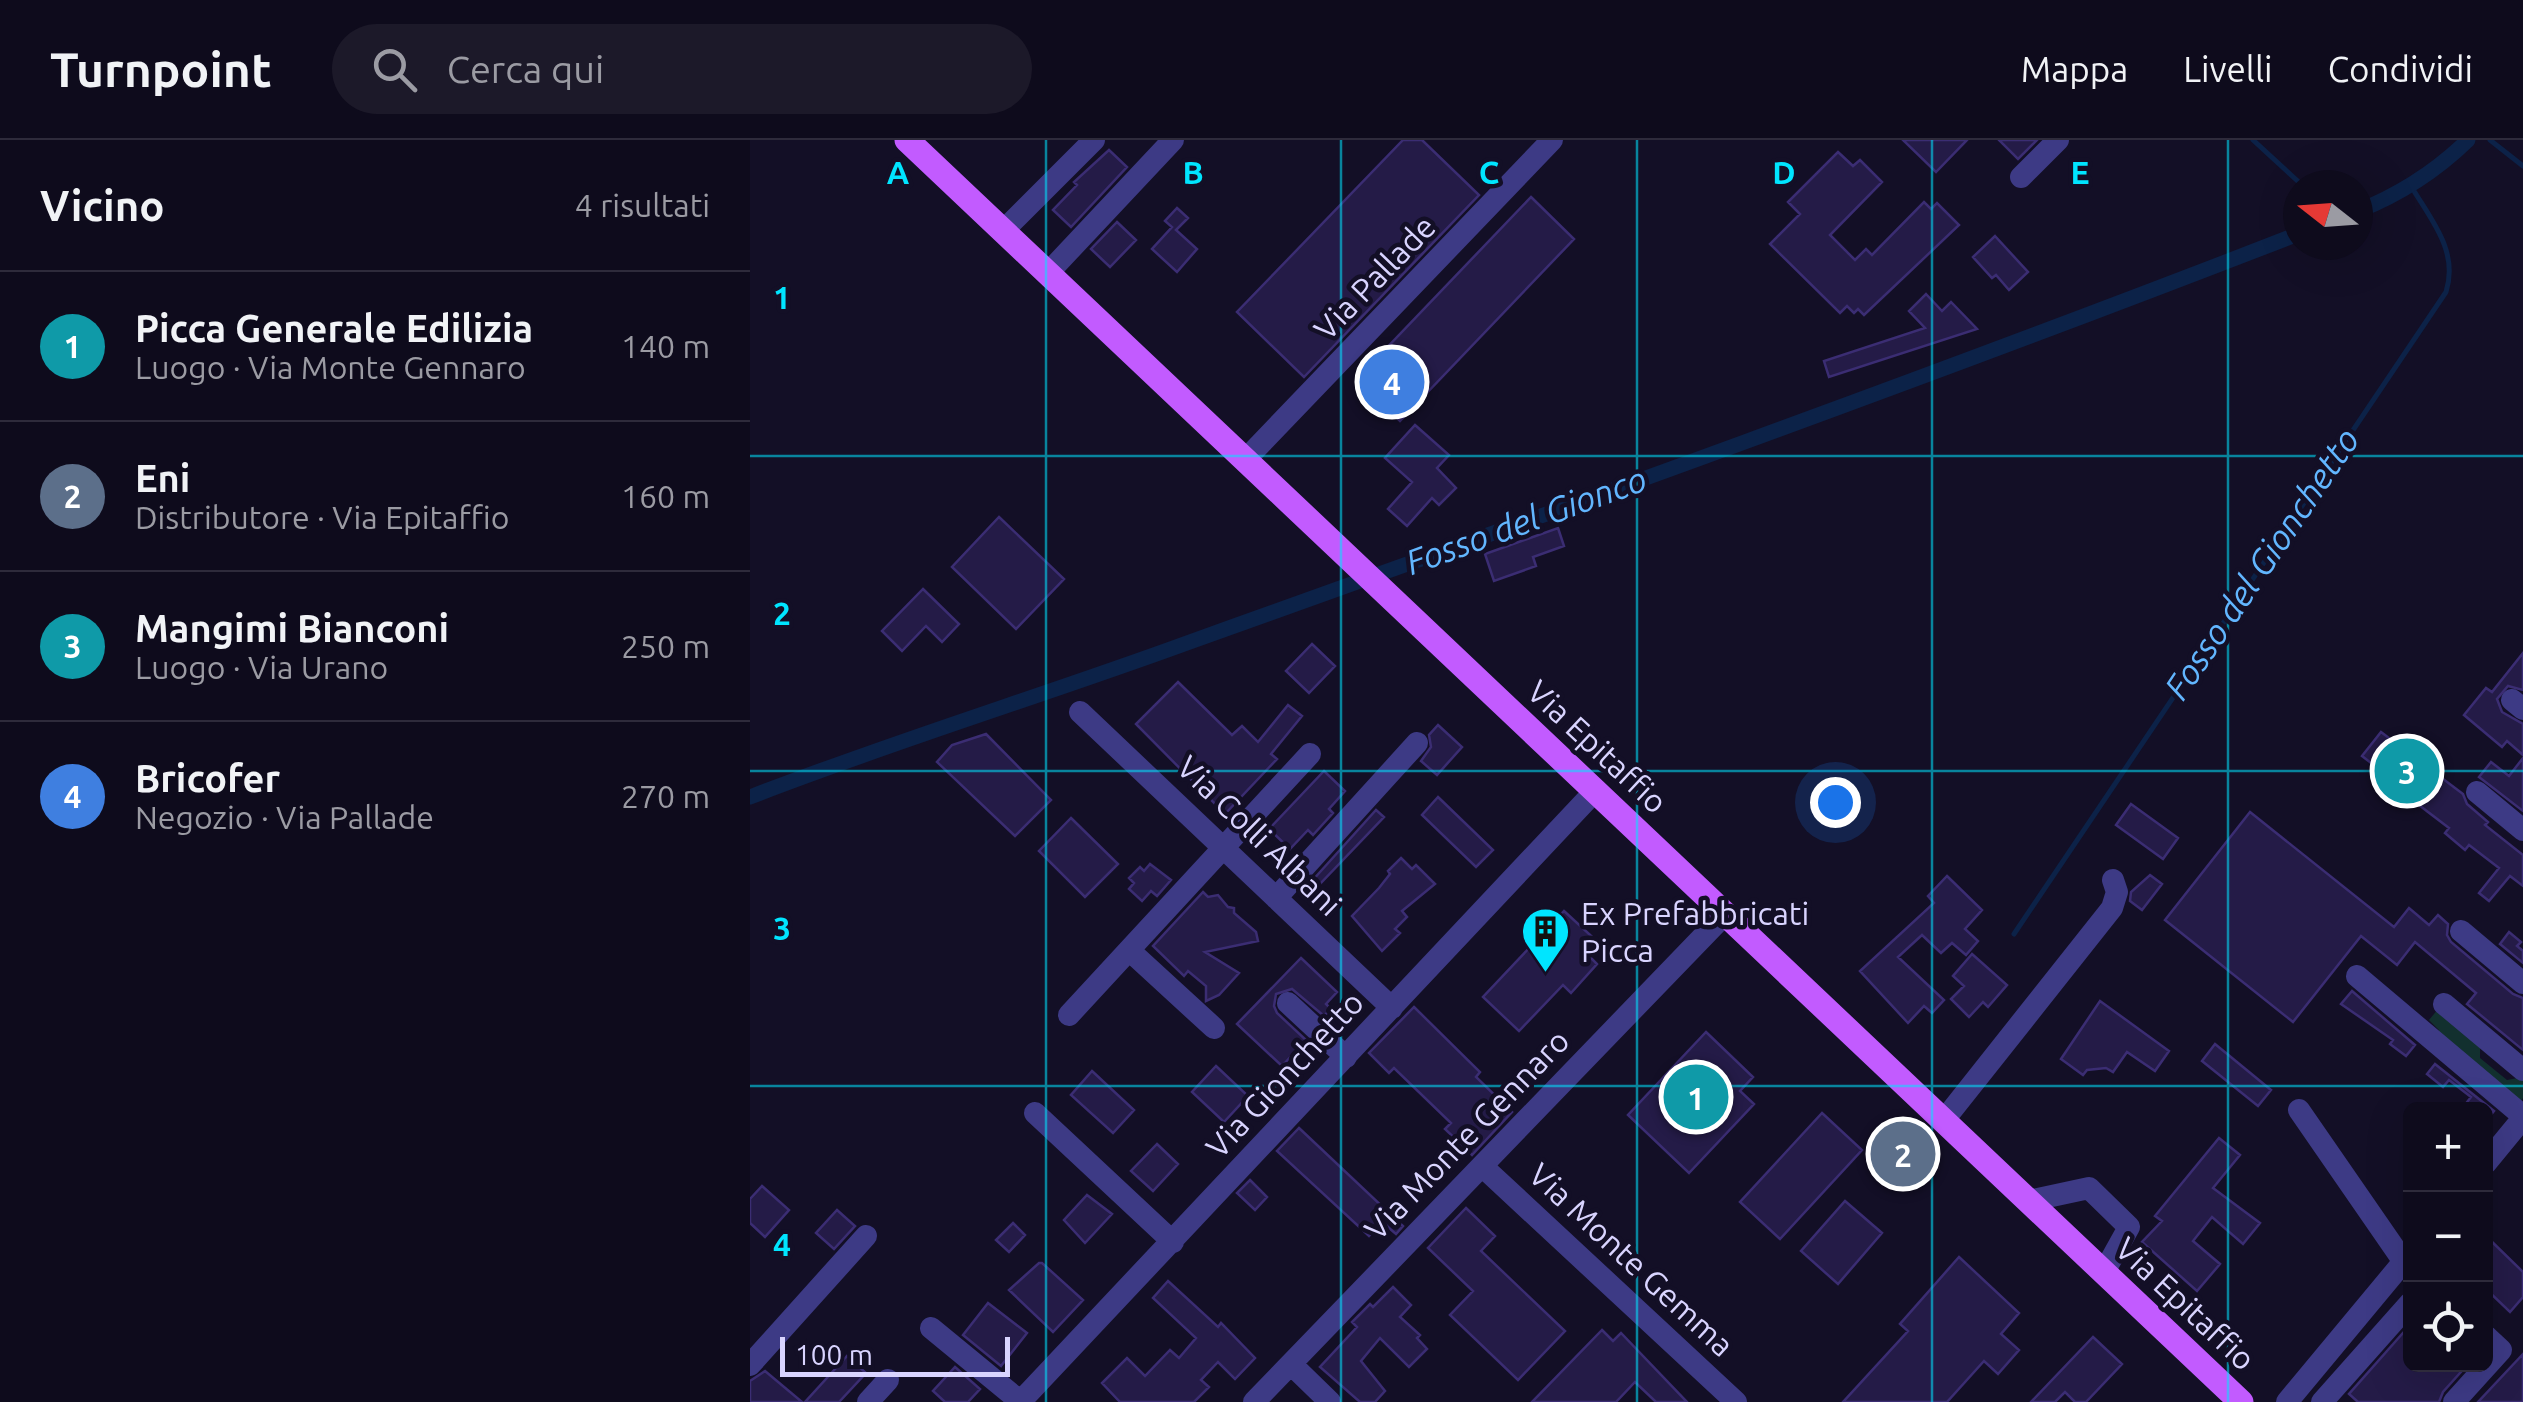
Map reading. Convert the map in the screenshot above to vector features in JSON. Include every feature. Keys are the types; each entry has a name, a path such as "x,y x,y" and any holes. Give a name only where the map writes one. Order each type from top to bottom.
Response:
{"main road":[{"name":"Via Epitaffio","path":"908,140 2241,1402"}],"street":[{"path":"1004,231 1094,140"},
{"path":"1048,273 1173,140"},
{"name":"Via Pallade","path":"1245,460 1552,140"},
{"path":"2021,177 2058,140"},
{"name":"Via Colli Albani","path":"1080,712 1392,1008"},
{"path":"1276,898 1417,744"},
{"path":"1069,1015 1310,754"},
{"name":"Via Gionchetto","path":"1020,1402 1596,790"},
{"path":"2476,792 2523,830"},
{"path":"1944,1120 2112,908 2116,897 2113,880"},
{"name":"Via Monte Gennaro","path":"1254,1402 1726,913"},
{"path":"2461,931 2523,983"},
{"path":"1129,950 1214,1028"},
{"path":"2357,976 2523,1117 2493,1154"},
{"path":"1288,1003 1346,1057"},
{"path":"2444,1004 2523,1070"},
{"path":"2470,1069 2491,1045"},
{"path":"2298,1110 2403,1253"},
{"path":"1034,1113 1173,1242"},
{"name":"Via Monte Gemma","path":"1482,1166 1736,1402"},
{"path":"2030,1201 2074,1192 2123,1238 2104,1272"},
{"path":"750,1365 866,1236"},
{"path":"2287,1402 2403,1263"},
{"path":"2322,1402 2403,1311"},
{"path":"930,1328 1020,1402"},
{"path":"1291,1364 1330,1402"},
{"path":"2454,1402 2481,1372"},
{"path":"868,1402 888,1380"}],"green space":[{"path":"2439,1008 2480,1041 2480,1058 2507,1080 2523,1077 2523,1098 2517,1106 2439,1036 2439,1030 2429,1020"}],"building":[{"path":"1403,140 1422,140 1479,195 1304,377 1237,312"},
{"path":"1903,140 1967,140 1936,172"},
{"path":"1999,140 2037,140 2018,159"},
{"path":"1109,150 1127,167 1071,227 1053,210 1077,185 1074,182"},
{"path":"1838,152 1853,166 1860,160 1882,182 1830,235 1855,260 1866,249 1872,255 1924,202 1931,209 1937,203 1959,225 1864,315 1847,306 1840,313 1770,244 1800,214 1788,202"},
{"path":"1531,197 1574,239 1400,421 1357,379"},
{"path":"1177,208 1188,218 1176,230 1197,249 1177,272 1152,249 1172,227 1165,221"},
{"path":"1117,222 1136,240 1110,267 1091,249"},
{"path":"1995,236 2028,272 2009,290 1973,257"},
{"path":"1926,294 1942,311 1951,302 1977,329 1829,377 1824,361 1925,328 1909,311"},
{"path":"1415,425 1449,455 1437,468 1456,488 1439,505 1432,498 1407,526 1388,509 1412,482 1385,458"},
{"path":"999,517 1064,579 1016,629 952,567"},
{"path":"1558,528 1564,546 1533,557 1536,566 1494,581 1485,554"},
{"path":"923,589 959,624 942,642 926,626 902,651 882,631"},
{"path":"1312,644 1335,666 1309,693 1286,671"},
{"path":"2523,653 2523,690 2508,686 2497,699 2502,712 2523,724 2523,755 2507,741 2502,747 2464,715 2486,688 2492,692"},
{"path":"1178,682 1232,735 1242,726 1258,742 1288,705 1302,716 1271,754 1277,759 1225,814 1136,724"},
{"path":"1438,725 1462,747 1437,775 1421,761 1431,747 1429,735"},
{"path":"2381,732 2463,794 2467,804 2488,822 2485,825 2523,855 2523,886 2510,876 2489,901 2479,893 2499,868 2469,845 2465,850 2445,833 2449,828 2362,756"},
{"path":"986,734 1051,800 1015,836 937,762 952,745"},
{"path":"2523,758 2523,811 2479,777 2491,762 2509,776"},
{"path":"1324,771 1345,791 1329,809 1333,813 1313,835 1308,830 1290,849 1269,829"},
{"path":"1438,797 1493,850 1476,867 1422,815"},
{"path":"2131,804 2178,838 2163,859 2116,825"},
{"path":"1376,810 1384,817 1317,887 1311,882"},
{"path":"2250,812 2394,927 2409,908 2429,925 2438,915 2448,924 2451,942 2523,998 2523,1050 2467,1004 2476,993 2415,942 2397,965 2361,936 2293,1022 2165,920"},
{"path":"1071,818 1118,864 1085,897 1039,851"},
{"path":"1401,858 1412,869 1416,865 1435,884 1402,911 1407,917 1395,929 1400,933 1382,951 1352,916"},
{"path":"1150,864 1171,880 1157,896 1151,891 1142,901 1129,889 1134,883 1129,878 1140,867 1144,871"},
{"path":"2150,875 2162,884 2142,910 2130,901 2131,892"},
{"path":"1947,876 1982,910 1965,929 1978,941 1966,955 1952,943 1941,953 1922,935 1898,957 1944,1000 1932,1013 1924,1006 1908,1023 1860,971 1934,903 1928,896"},
{"path":"1203,892 1208,897 1218,895 1228,907 1234,908 1234,913 1256,932 1258,941 1205,952 1239,973 1219,995 1206,1001 1206,986 1188,971 1184,976 1153,946"},
{"name":"Ex Prefabbricati Picca","path":"1564,911 1600,944 1589,956 1597,964 1571,993 1563,985 1519,1031 1483,997"},
{"path":"2509,932 2521,942 2517,946 2523,951 2523,963 2500,944"},
{"path":"1972,954 2007,985 1988,1007 1983,1002 1969,1017 1951,999 1964,986 1953,976"},
{"path":"1301,958 1337,992 1326,1004 1331,1009 1324,1016 1292,989 1276,994 1277,1013 1306,1040 1282,1066 1237,1024"},
{"path":"2352,991 2415,1045 2406,1056 2390,1044 2393,1040 2341,1004"},
{"path":"2100,1001 2169,1051 2155,1071 2127,1052 2113,1072 2106,1068 2087,1070 2083,1075 2061,1059"},
{"path":"1414,1007 1480,1072 1476,1077 1512,1112 1472,1155 1445,1129 1451,1123 1394,1068 1389,1073 1369,1053"},
{"path":"1706,1032 1753,1077 1740,1091 1754,1104 1689,1173 1628,1115"},
{"path":"2215,1044 2271,1090 2258,1106 2202,1061"},
{"path":"2435,1064 2483,1102 2467,1102 2471,1097 2449,1080 2443,1087 2427,1074"},
{"path":"1216,1066 1248,1096 1224,1122 1192,1092"},
{"path":"1092,1071 1134,1110 1113,1133 1071,1095"},
{"path":"1822,1113 1862,1150 1780,1239 1740,1202"},
{"path":"1299,1128 1403,1226 1396,1234 1382,1222 1369,1236 1277,1151"},
{"path":"1912,1130 1927,1144 1894,1180 1880,1166"},
{"path":"2219,1138 2240,1155 2213,1188 2260,1223 2243,1244 2212,1217 2193,1241 2220,1264 2197,1291 2142,1242 2162,1221 2155,1216"},
{"path":"1157,1144 1178,1164 1153,1191 1131,1171"},
{"path":"1250,1180 1267,1197 1255,1210 1237,1193"},
{"path":"762,1186 789,1210 765,1237 750,1223 750,1199"},
{"path":"1087,1195 1112,1214 1085,1243 1064,1220"},
{"path":"1845,1201 1882,1233 1838,1284 1801,1251"},
{"path":"1466,1208 1495,1236 1481,1251 1565,1331 1518,1380 1450,1315 1473,1291 1428,1248"},
{"path":"837,1210 855,1226 834,1249 816,1233"},
{"path":"1013,1223 1025,1235 1009,1252 996,1240"},
{"path":"2493,1243 2523,1272 2523,1297 2510,1312 2493,1296"},
{"path":"1959,1257 2019,1313 2001,1334 2019,1350 1998,1374 1984,1361 1947,1402 1843,1402 1908,1331 1900,1324"},
{"path":"1039,1263 1083,1300 1053,1332 1009,1290"},
{"path":"1168,1281 1218,1327 1221,1323 1255,1358 1235,1379 1218,1362 1201,1380 1209,1387 1194,1402 1120,1402 1102,1383 1127,1358 1145,1376 1170,1350 1179,1358 1196,1338 1153,1298"},
{"path":"1393,1287 1411,1305 1400,1317 1420,1335 1417,1338 1427,1349 1409,1367 1380,1338 1361,1361 1385,1391 1375,1402 1360,1402 1320,1367 1357,1327 1352,1322"},
{"path":"988,1303 1027,1333 1001,1366 963,1335"},
{"path":"1602,1330 1613,1341 1621,1333 1687,1402 1656,1402 1635,1382 1616,1402 1532,1402"},
{"path":"2403,1333 2403,1372 2461,1372 2439,1402 2358,1402 2349,1394"},
{"path":"2093,1337 2122,1364 2086,1402 2075,1402 2065,1392 2055,1402 2031,1402"},
{"path":"2523,1354 2523,1402 2478,1402"},
{"path":"847,1356 866,1373 839,1402 805,1402"},
{"path":"955,1367 980,1389 968,1402 945,1402 933,1391"},
{"path":"765,1371 802,1402 750,1402 750,1381"}],"waterway":[{"path":"2253,140 2286,170"},
{"name":"Fosso del Gionco","path":"2373,204 2417,181 2468,140"},
{"path":"2490,140 2523,166"},
{"name":"Fosso del Gionchetto","path":"2014,934 2446,292 2446,249 2411,186"},
{"name":"Fosso del Gionco","path":"750,797 1605,493 2283,240"}],"place":[{"name":"Bricofer","path":"1392,382"},
{"name":"Mangimi Bianconi","path":"2407,771"},
{"name":"Ex Prefabbricati Picca","path":"1546,974"},
{"name":"Picca Generale Edilizia","path":"1696,1097"},
{"name":"Eni","path":"1903,1154"}]}
